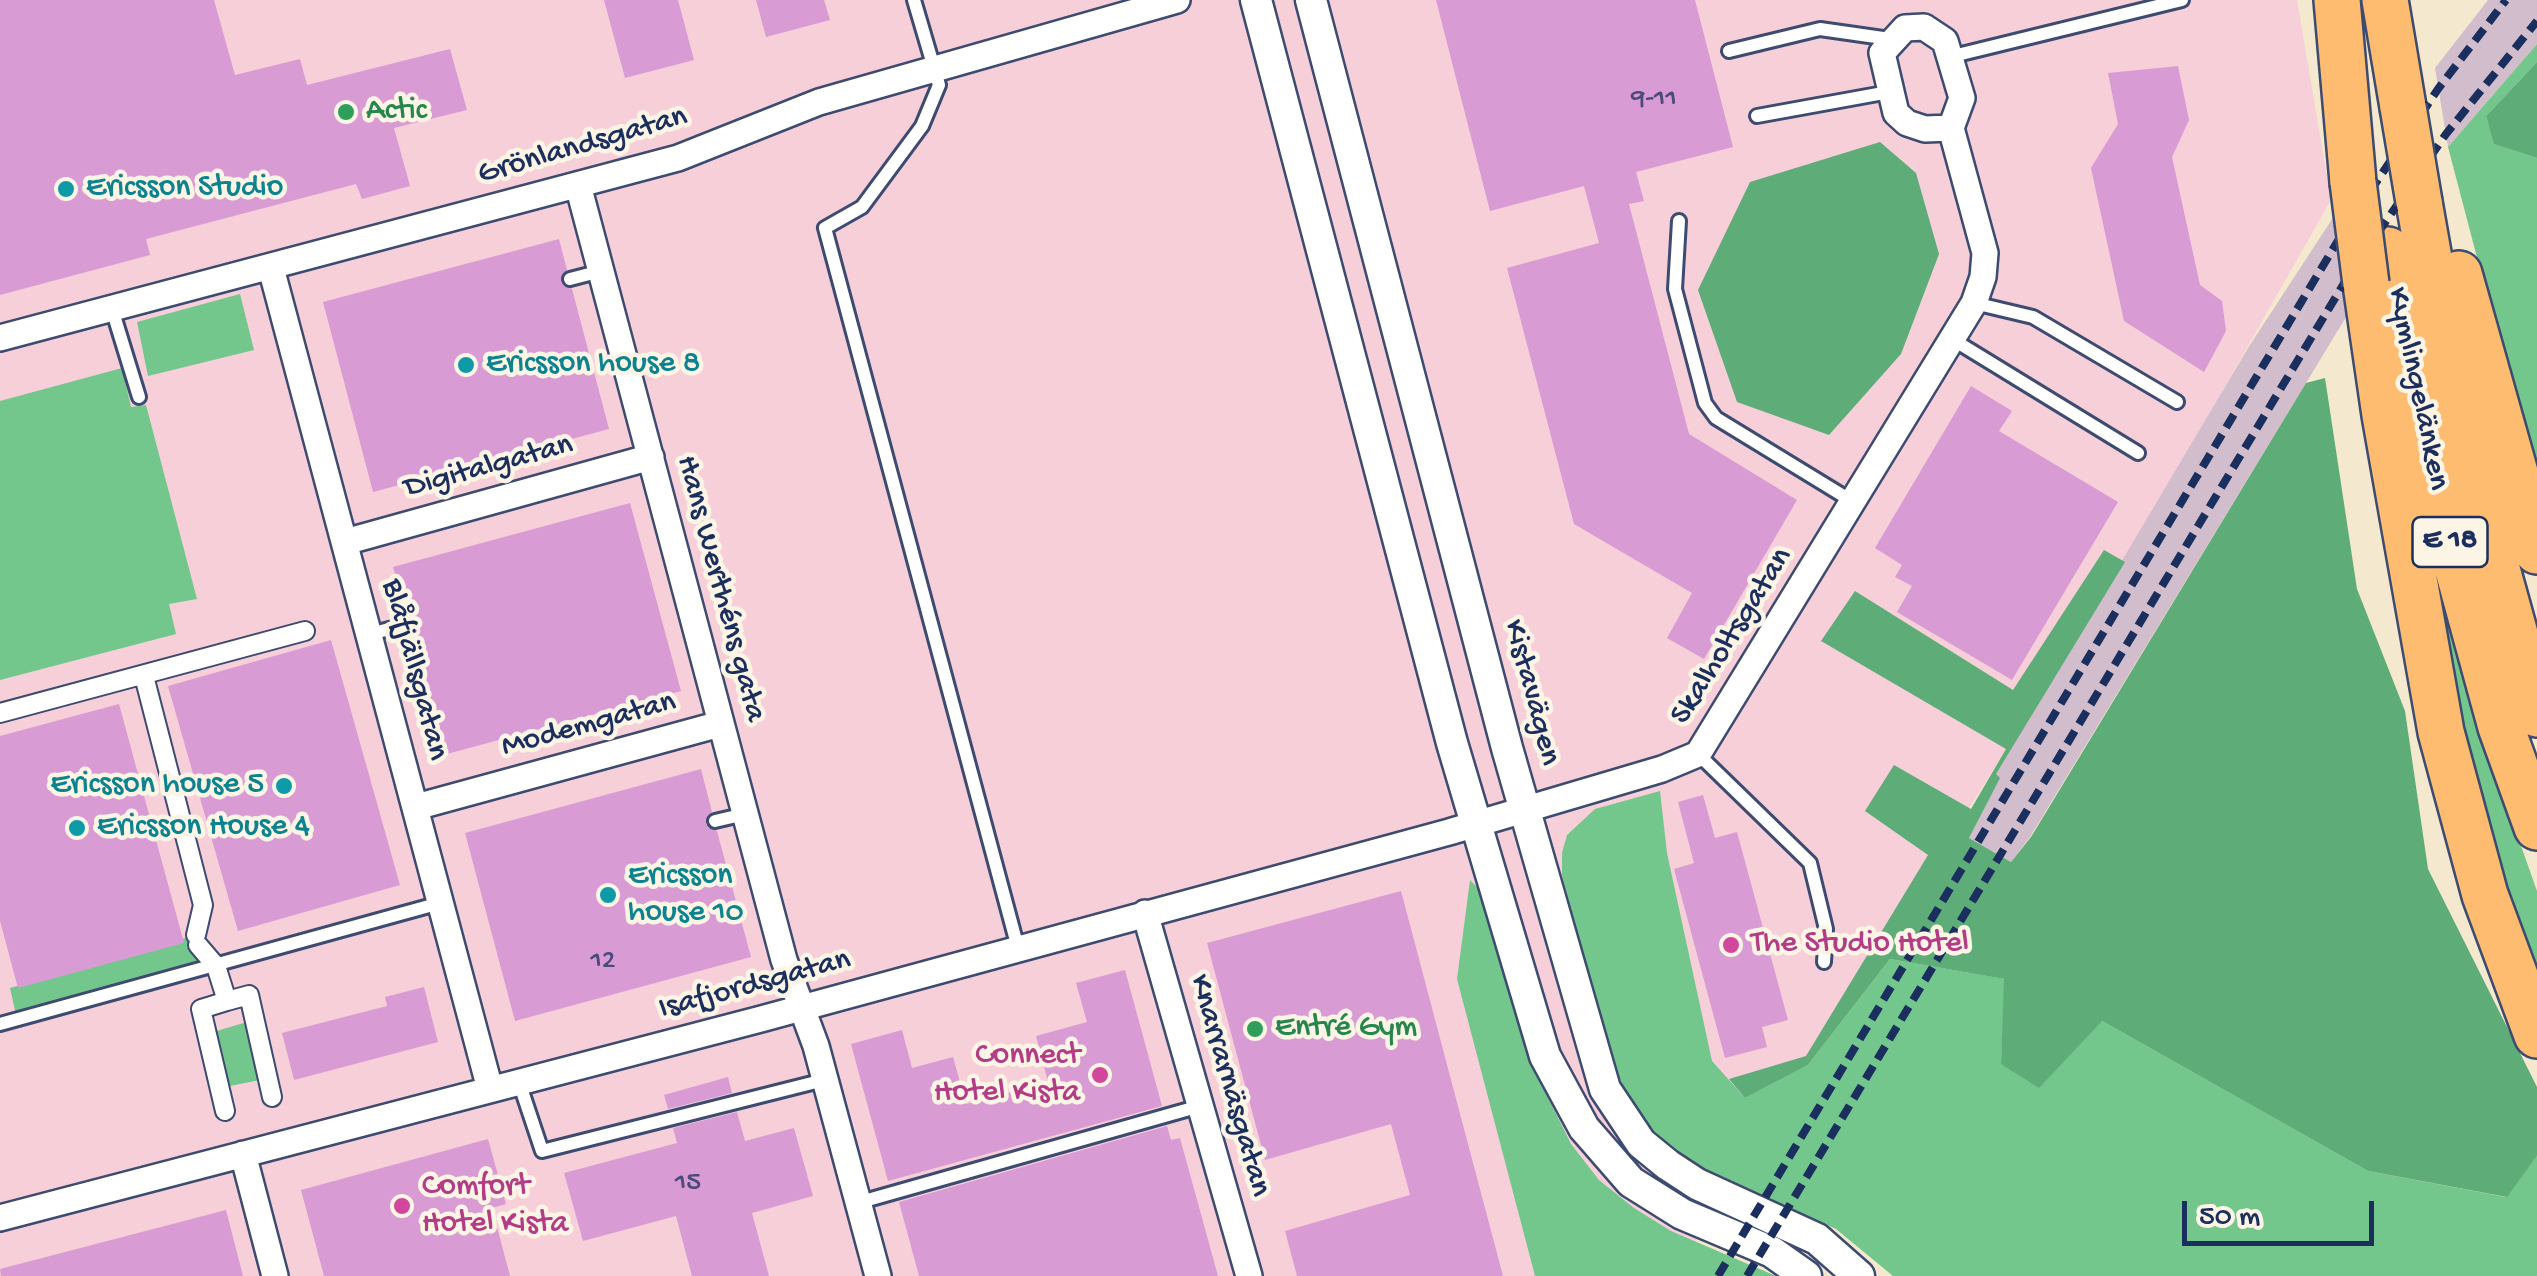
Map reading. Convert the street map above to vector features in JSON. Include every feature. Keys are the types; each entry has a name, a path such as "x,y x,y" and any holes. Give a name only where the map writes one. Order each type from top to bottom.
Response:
{"highway":[{"path":"2337,0 2362,168"},
{"name":"Kymlingelänken","path":"2346,0 2362,168 2377,267 2501,727 2537,828"},
{"name":"Kymlingelänken","path":"2385,0 2392,47 2427,189 2450,378 2476,493 2537,714"},
{"path":"2427,189 2468,311 2537,551"},
{"path":"2377,267 2441,732 2486,894 2537,1035"}],"street":[{"name":"Grönlandsgatan","path":"0,338 678,158 819,102 931,66 1177,0"},
{"path":"1256,0 1399,544 1545,1056 1584,1128 1631,1182 1660,1202 1772,1252 1806,1276"},
{"name":"Kistavägen","path":"1311,0 1450,532 1604,1090 1641,1143 1697,1184 1782,1220 1859,1273"},
{"path":"1949,56 1945,41 1924,27 1904,28 1890,38 1882,53 1896,113 1907,123 1925,129 1951,128"},
{"name":"Skalholtsgatan","path":"1525,808 1662,769 1698,754 1974,303 1985,253 1951,128 1962,98 1949,56"},
{"name":"Hans Werthéns gata","path":"578,185 784,960 803,1008"},
{"path":"1330,277 1380,264"},
{"name":"Blåfjällsgatan","path":"270,268 490,1089"},
{"name":"Digitalgatan","path":"345,542 651,458"},
{"path":"1399,544 1450,532"},
{"path":"0,713 306,631"},
{"path":"144,676 202,905 197,940 216,966 226,1001"},
{"name":"Modemgatan","path":"416,807 720,724"},
{"name":"Isafjordsgatan","path":"0,1218 803,1008 1525,808"},
{"name":"Knarrarnäsgatan","path":"1146,913 1248,1276"},
{"path":"225,1111 201,1009 249,994 272,1098"},
{"path":"803,1008 878,1276"},
{"path":"243,1154 275,1276"}],"lane":[{"path":"914,0 939,85 922,126 862,207 825,228 1018,948"},
{"path":"1949,56 2182,0"},
{"path":"1729,51 1820,29 1890,38"},
{"path":"1758,116 1889,92"},
{"path":"1678,221 1675,289 1705,404 1716,418 1854,503"},
{"path":"570,280 601,271"},
{"path":"1974,303 2033,317 2177,402"},
{"path":"112,309 139,396"},
{"path":"1952,339 2138,453"},
{"path":"370,634 408,624"},
{"path":"1698,754 1810,863 1826,929 1824,962"},
{"path":"714,821 745,814"},
{"path":"0,1024 440,902"},
{"path":"519,1082 542,1152 824,1080"},
{"path":"857,1203 1200,1106"}],"shaded area":[{"path":"0,0 2297,0 2331,200 2125,562 1673,1276 0,1276"},
{"path":"2488,0 2537,0 2537,44 2448,147 2435,68"},
{"path":"2338,210 2354,304 2030,837 2011,862 1969,838 1999,778 1995,775 2248,348"}],"green space":[{"path":"2537,44 2537,62 2486,116 2495,144 2537,158 2537,486 2448,147"},
{"path":"2537,62 2537,158 2494,144 2486,116"},
{"path":"1880,142 1916,173 1939,254 1901,354 1829,435 1737,402 1698,290 1750,182"},
{"path":"240,294 254,350 148,376 137,322"},
{"path":"122,368 131,407 146,405 197,599 169,604 176,634 0,680 0,401"},
{"path":"2325,378 2357,589 2405,711 2428,869 2537,1087 2537,1156 2507,1197 2368,1171 2102,1021 2039,1088 2001,1064 2004,979 1890,959 1808,1065 1745,1098 1729,1079 1806,1056 1928,855 1865,811 1894,765 1971,809 2006,749 1821,641 1855,591 2013,690 2104,550 2125,562 1996,774 2000,778 1969,838 2011,862 2031,837 2306,383"},
{"path":"2411,455 2498,781 2537,891 2537,998 2455,729"},
{"path":"1660,791 1667,853 1712,1061 1745,1098 1808,1065 1890,959 2005,979 2001,1064 2102,1021 2368,1171 2506,1197 2537,1156 2537,1276 1893,1276 1836,1229 1705,1169 1668,1145 1638,1116 1625,1091 1608,1049 1562,875 1562,853 1567,835 1595,809"},
{"path":"1470,880 1483,893 1526,1053 1571,1144 1599,1180 1634,1208 1671,1231 1776,1276 1535,1276 1457,979"},
{"path":"196,935 216,966 17,1019 10,988"},
{"path":"247,1022 260,1080 225,1087 210,1033"}],"building":[{"path":"0,0 214,0 235,75 300,59 307,85 450,49 467,110 394,128 410,186 362,199 356,184 146,239 150,255 0,295"},
{"path":"604,0 678,0 694,60 625,78"},
{"path":"756,0 824,0 830,20 766,37"},
{"path":"1436,0 1695,0 1733,147 1636,172 1644,201 1629,204 1689,434 1797,500 1704,659 1667,638 1692,593 1574,524 1507,268 1599,243 1584,186 1490,211"},
{"path":"2178,66 2189,120 2172,157 2200,285 2222,301 2226,331 2204,372 2124,321 2091,168 2118,124 2108,73"},
{"name":"Ericsson house 8","path":"559,239 567,270 561,282 572,289 609,429 373,492 323,302"},
{"path":"1971,386 2012,411 1999,431 2118,502 2012,680 1897,612 1912,586 1895,577 1902,565 1875,548"},
{"path":"630,503 681,691 443,755 411,634 417,621 406,614 393,567"},
{"name":"Ericsson house 5","path":"331,640 400,885 238,931 168,686"},
{"name":"Ericsson House 4","path":"119,704 184,943 18,988 0,921 0,736"},
{"name":"Ericsson house 10","path":"701,769 712,812 706,824 717,831 751,957 515,1021 465,833"},
{"name":"The Studio Hotel","path":"1703,795 1715,838 1737,832 1788,1020 1762,1027 1767,1047 1725,1058 1674,869 1694,863 1678,802"},
{"path":"1401,891 1503,1276 1297,1276 1285,1231 1410,1195 1391,1124 1265,1160 1207,943"},
{"name":"Connect Hotel Kista","path":"1125,970 1162,1106 888,1181 851,1044 902,1030 912,1068 953,1057 966,1104 1048,1082 1036,1036 1087,1022 1076,983"},
{"path":"424,987 438,1042 294,1080 282,1033 387,1006 385,997"},
{"path":"728,1077 732,1093 668,1109 664,1095"},
{"path":"737,1112 745,1141 794,1128 813,1196 752,1213 769,1276 692,1276 676,1216 583,1241 564,1173 677,1143 673,1128"},
{"path":"1167,1126 1171,1140 1180,1138 1218,1276 919,1276 899,1202"},
{"name":"Comfort Hotel Kista","path":"488,1139 506,1204 492,1208 510,1276 324,1276 301,1190"},
{"path":"226,1210 243,1276 1,1276 0,1269"}],"railway":[{"path":"1718,1276 2342,234 2438,89 2506,0"},
{"path":"1747,1276 2349,275 2446,134 2537,21"}],"place":[{"name":"Actic","path":"346,112"},
{"name":"Ericsson Studio","path":"66,189"},
{"name":"Ericsson house 8","path":"466,365"},
{"name":"Ericsson house 5","path":"284,786"},
{"name":"Ericsson House 4","path":"77,828"},
{"name":"Ericsson house 10","path":"608,895"},
{"name":"The Studio Hotel","path":"1731,945"},
{"name":"Entré Gym","path":"1255,1029"},
{"name":"Connect Hotel Kista","path":"1100,1075"},
{"name":"Comfort Hotel Kista","path":"402,1206"}]}
